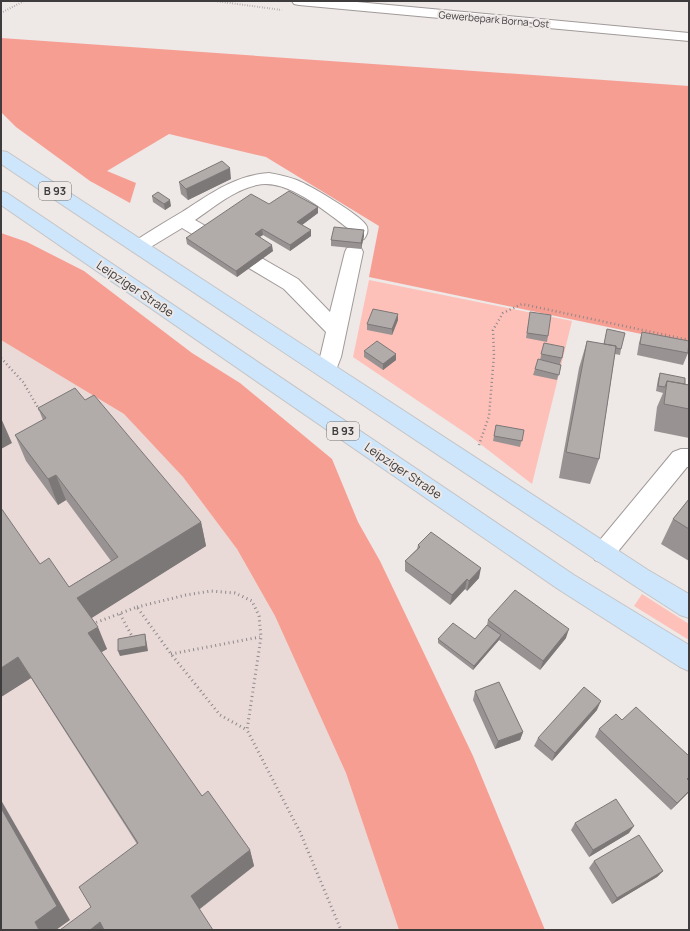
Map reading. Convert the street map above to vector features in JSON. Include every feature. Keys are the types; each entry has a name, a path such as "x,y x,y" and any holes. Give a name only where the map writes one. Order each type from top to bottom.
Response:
{"main road":[{"name":"B 93","path":"1,156 603,553 689,607"},
{"name":"Leipziger Straße","path":"1,197 566,582 689,659"}],"street":[{"name":"Gewerbepark Borna-Ost","path":"299,1 689,37"},
{"path":"138,247 238,185 259,178 277,180 298,187 333,208 358,227 356,244 331,357 326,370"},
{"path":"182,220 291,284 336,330"},
{"path":"603,553 681,458 689,458"}],"path":[{"path":"1,13 24,1"},
{"path":"471,465 489,416 494,355 493,330 503,313 522,304 689,340"},
{"path":"1,358 29,389 44,416"},
{"path":"90,624 137,608 198,592 220,591 236,594 252,601 259,616 260,637 257,670 247,730"},
{"path":"137,608 171,654 220,715 247,730 300,832 341,930"},
{"path":"120,614 133,638 133,641"},
{"path":"171,654 260,637"}],"shaded area":[{"path":"1,38 689,86 689,344 369,277 379,226 266,157 169,134 107,171 136,183 130,203 90,181 16,127 1,112"},
{"path":"1,233 27,242 84,271 192,353 240,383 332,459 358,522 380,561 473,756 545,930 399,930 346,773 275,616 237,549 183,477 124,414 1,340"},
{"path":"369,280 572,321 532,484 470,436 353,357"},
{"path":"1,340 124,414 183,477 237,549 275,616 346,773 399,930 1,930"},
{"path":"642,594 689,624 689,640 634,606"}],"building":[{"path":"222,161 230,168 186,189 179,182"},
{"path":"289,191 318,207 297,222 311,230 290,245 262,229 255,234 272,245 236,271 186,238 251,194 269,204"},
{"path":"158,192 170,200 164,204 152,196"},
{"path":"334,227 364,230 361,243 331,240"},
{"path":"373,309 398,314 392,329 367,324"},
{"path":"530,312 551,315 548,336 527,333"},
{"path":"607,329 625,333 621,349 616,348 616,346 604,344"},
{"path":"642,332 689,341 688,353 640,344"},
{"path":"377,341 396,354 383,364 364,351"},
{"path":"587,341 616,346 599,459 566,452"},
{"path":"544,343 564,347 562,358 541,354"},
{"path":"538,359 561,365 559,375 535,369"},
{"path":"660,373 685,378 685,384 667,381 665,387 658,386"},
{"path":"667,381 689,385 689,409 664,404"},
{"path":"75,388 85,400 94,395 201,522 77,598 98,627 88,633 202,796 208,791 250,850 191,896 213,930 104,930 100,922 90,930 60,930 91,907 79,887 138,843 18,657 1,668 1,508 40,564 49,558 69,587 118,557 56,475 48,479 15,435 46,418 38,408"},
{"path":"496,425 524,430 522,441 494,436"},
{"path":"689,499 689,529 673,519"},
{"path":"431,532 481,568 469,581 467,579 452,595 405,561 420,547 418,545"},
{"path":"515,590 569,629 543,661 488,620"},
{"path":"453,623 475,639 487,625 501,635 474,666 438,639"},
{"path":"145,634 146,646 118,651 118,639"},
{"path":"499,682 523,732 498,741 475,691"},
{"path":"584,687 601,701 555,753 538,738"},
{"path":"636,707 689,756 689,777 687,779 689,781 689,791 677,803 599,729 616,714 622,720"},
{"path":"616,799 634,826 593,850 575,823"},
{"path":"1,808 57,906 35,922 39,930 1,930"},
{"path":"639,835 663,871 617,898 594,861"}]}
